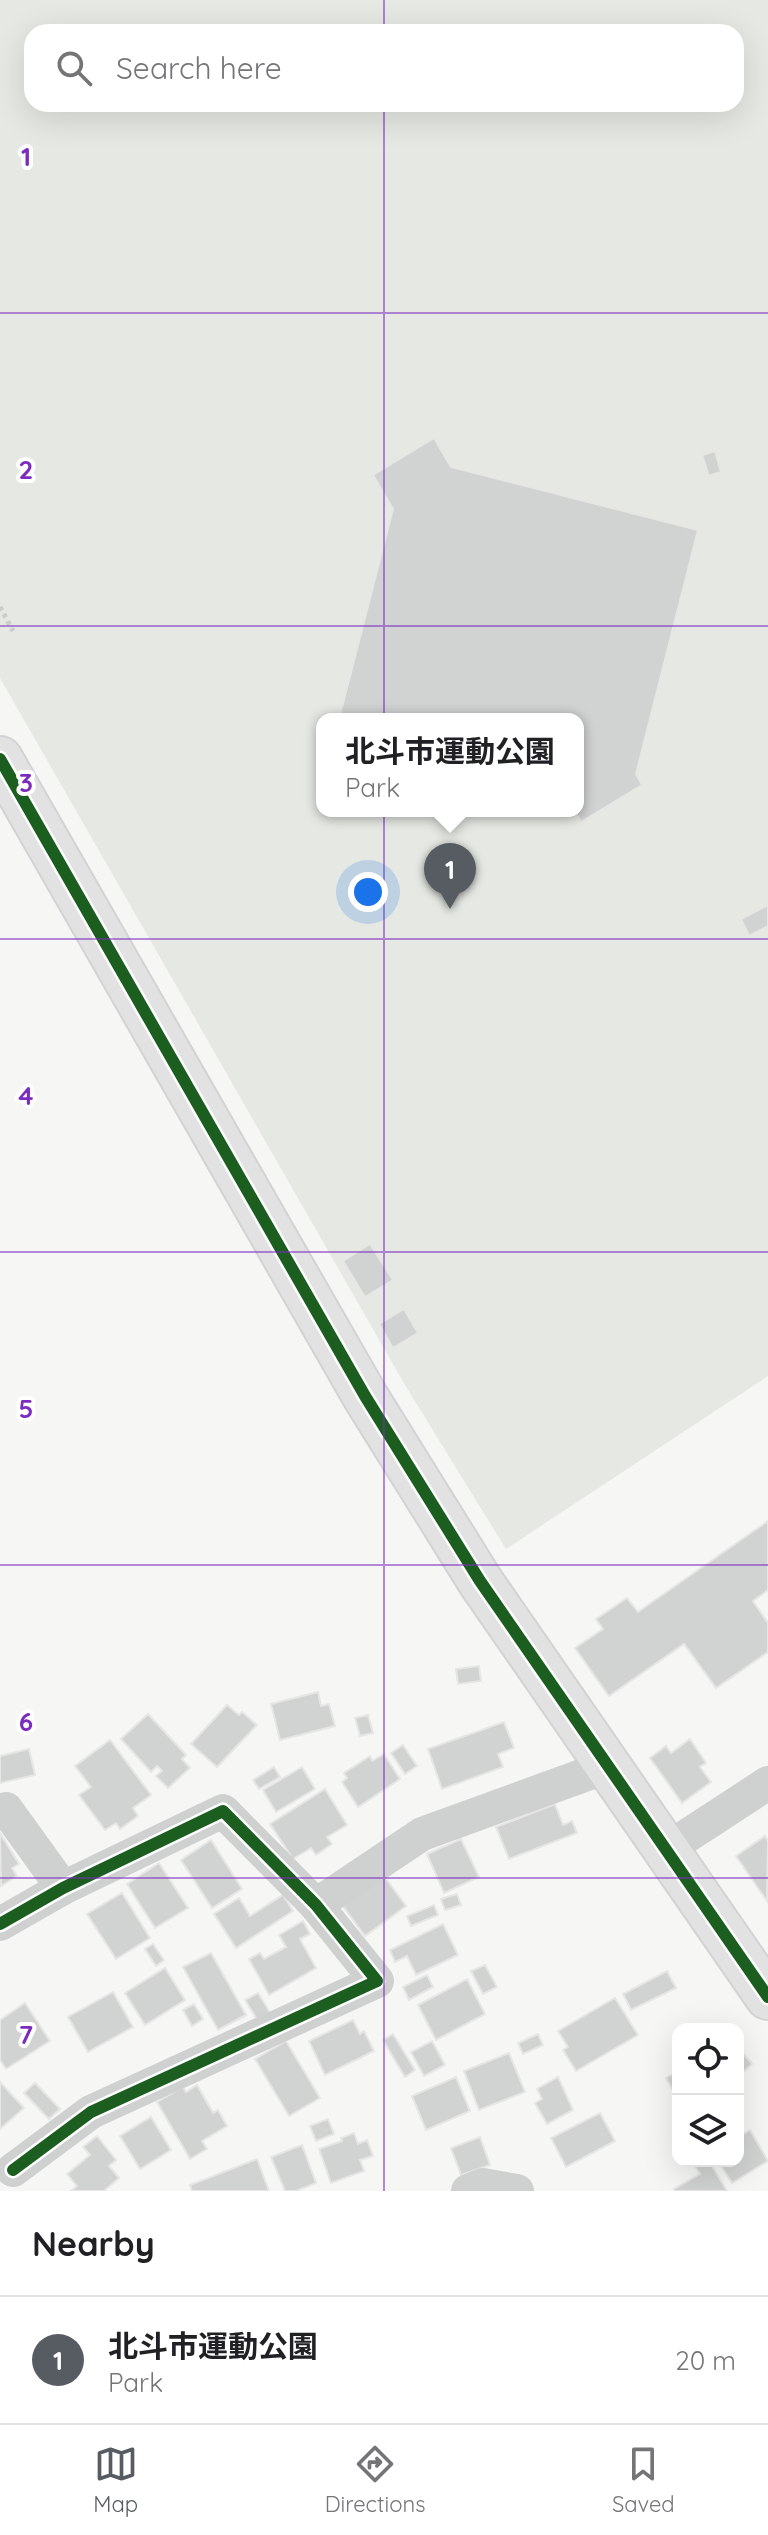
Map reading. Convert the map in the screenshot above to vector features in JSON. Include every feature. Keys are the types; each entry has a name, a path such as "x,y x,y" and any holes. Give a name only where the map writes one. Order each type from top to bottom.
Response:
{"street":[{"path":"0,759 365,1396 480,1581 768,1997"},
{"path":"316,1905 422,1834 609,1766"},
{"path":"667,1849 768,1783"},
{"path":"6,1809 63,1888"},
{"path":"0,1924 63,1888 223,1811 316,1905 377,1981 91,2112 13,2170"},
{"path":"468,2191 483,2185 517,2191"}],"path":[{"path":"0,607 13,631"}],"shaded area":[{"path":"0,0 768,0 768,1376 506,1549 405,1385 0,678"}],"building":[{"path":"434,438 451,467 698,530 636,774 642,785 581,822 578,817 584,817 584,713 341,713 393,509 373,475"},
{"path":"715,451 721,472 709,476 702,455"},
{"path":"768,905 768,926 749,936 741,919"},
{"path":"370,1244 393,1280 365,1297 343,1261"},
{"path":"404,1309 418,1333 393,1348 379,1324"},
{"path":"768,1521 768,1590 753,1601 768,1623 768,1652 716,1688 684,1644 609,1696 575,1648 603,1629 596,1619 627,1598 638,1612"},
{"path":"479,1666 481,1681 458,1684 456,1669"},
{"path":"318,1692 321,1706 329,1704 335,1726 280,1740 271,1704"},
{"path":"227,1705 239,1715 242,1712 257,1725 217,1767 191,1744"},
{"path":"148,1714 186,1755 182,1759 190,1768 168,1788 156,1776 162,1771 157,1766 151,1772 121,1739"},
{"path":"368,1715 373,1733 360,1736 355,1718"},
{"path":"504,1722 514,1748 498,1754 503,1767 442,1789 428,1749"},
{"path":"690,1739 706,1763 700,1767 711,1782 682,1803 650,1758 666,1746 671,1753"},
{"path":"110,1740 151,1795 133,1808 138,1816 120,1829 116,1823 105,1830 79,1795 91,1787 75,1766"},
{"path":"403,1745 417,1766 405,1774 391,1753"},
{"path":"29,1749 35,1775 0,1783 0,1756"},
{"path":"384,1754 400,1779 358,1807 342,1782 347,1778 344,1773 370,1756 372,1761"},
{"path":"274,1767 280,1777 259,1789 253,1780"},
{"path":"302,1767 315,1789 276,1812 263,1790"},
{"path":"325,1789 347,1825 327,1837 332,1844 316,1855 311,1848 293,1859 270,1824"},
{"path":"555,1804 563,1825 572,1821 577,1833 509,1859 496,1827"},
{"path":"0,1833 19,1864 12,1868 17,1876 1,1886"},
{"path":"765,1836 768,1841 767,1901 736,1856"},
{"path":"461,1839 479,1877 444,1893 427,1854"},
{"path":"211,1840 242,1889 212,1908 181,1860"},
{"path":"159,1863 188,1908 155,1928 127,1884"},
{"path":"384,1876 406,1906 365,1936 343,1906"},
{"path":"122,1893 150,1938 116,1959 87,1914"},
{"path":"457,1894 461,1905 445,1910 441,1899"},
{"path":"283,1895 293,1911 236,1948 214,1914 239,1898 250,1916"},
{"path":"434,1905 438,1915 411,1926 407,1916"},
{"path":"303,1921 310,1934 300,1939 316,1968 269,1995 249,1959 260,1953 264,1959 286,1947 279,1935"},
{"path":"443,1924 458,1955 416,1975 407,1956 395,1962 390,1950"},
{"path":"153,1944 164,1960 156,1966 145,1949"},
{"path":"211,1953 246,2015 218,2030 183,1967"},
{"path":"485,1965 497,1987 483,1994 471,1971"},
{"path":"165,1968 185,2000 145,2025 125,1993"},
{"path":"667,1971 676,1988 631,2010 623,1994"},
{"path":"427,1975 433,1987 409,2000 403,1987"},
{"path":"467,1979 485,2014 436,2040 418,2005"},
{"path":"113,1992 133,2027 88,2052 68,2017"},
{"path":"258,1993 271,2014 258,2021 245,2000"},
{"path":"615,1998 638,2035 576,2071 563,2050 568,2047 558,2031"},
{"path":"25,2003 50,2041 6,2069 0,2060 0,2020"},
{"path":"194,2004 203,2019 192,2026 183,2010"},
{"path":"353,2020 360,2034 364,2031 374,2051 325,2075 309,2041"},
{"path":"393,2034 415,2070 405,2077 383,2040"},
{"path":"538,2034 543,2045 523,2054 518,2043"},
{"path":"286,2041 320,2098 289,2116 255,2059"},
{"path":"432,2041 445,2065 424,2076 411,2052"},
{"path":"509,2053 525,2092 479,2110 464,2071"},
{"path":"744,2054 752,2064 744,2071"},
{"path":"672,2074 672,2088 666,2078"},
{"path":"456,2077 470,2111 426,2130 412,2096"},
{"path":"558,2077 573,2110 547,2124 535,2103 542,2099 537,2089"},
{"path":"0,2082 24,2108 0,2129"},
{"path":"35,2083 60,2109 49,2119 24,2093"},
{"path":"197,2085 213,2113 218,2110 227,2126 202,2141 207,2149 190,2159 157,2102 183,2087 186,2092"},
{"path":"600,2113 615,2141 566,2167 551,2138"},
{"path":"151,2117 171,2150 140,2169 120,2136"},
{"path":"328,2119 334,2134 316,2141 310,2126"},
{"path":"750,2130 768,2161 732,2183 722,2167 744,2167 744,2134"},
{"path":"354,2133 358,2144 367,2140 373,2156 360,2160 364,2171 331,2183 319,2149"},
{"path":"97,2136 116,2160 109,2166 119,2178 104,2191 71,2191 77,2186 67,2174 90,2155 83,2147"},
{"path":"480,2137 490,2165 461,2175 451,2148"},
{"path":"302,2145 316,2183 296,2191 285,2191 271,2157"},
{"path":"257,2159 269,2191 192,2191 190,2185"},
{"path":"695,2167 713,2167 727,2191 675,2191 700,2174"}],"cycle path":[{"path":"0,759 365,1396 480,1581 768,1997"},
{"path":"0,1924 63,1888 223,1811 316,1905 377,1981 91,2112 13,2170"}],"place":[{"name":"北斗市運動公園","path":"450,909"}]}
